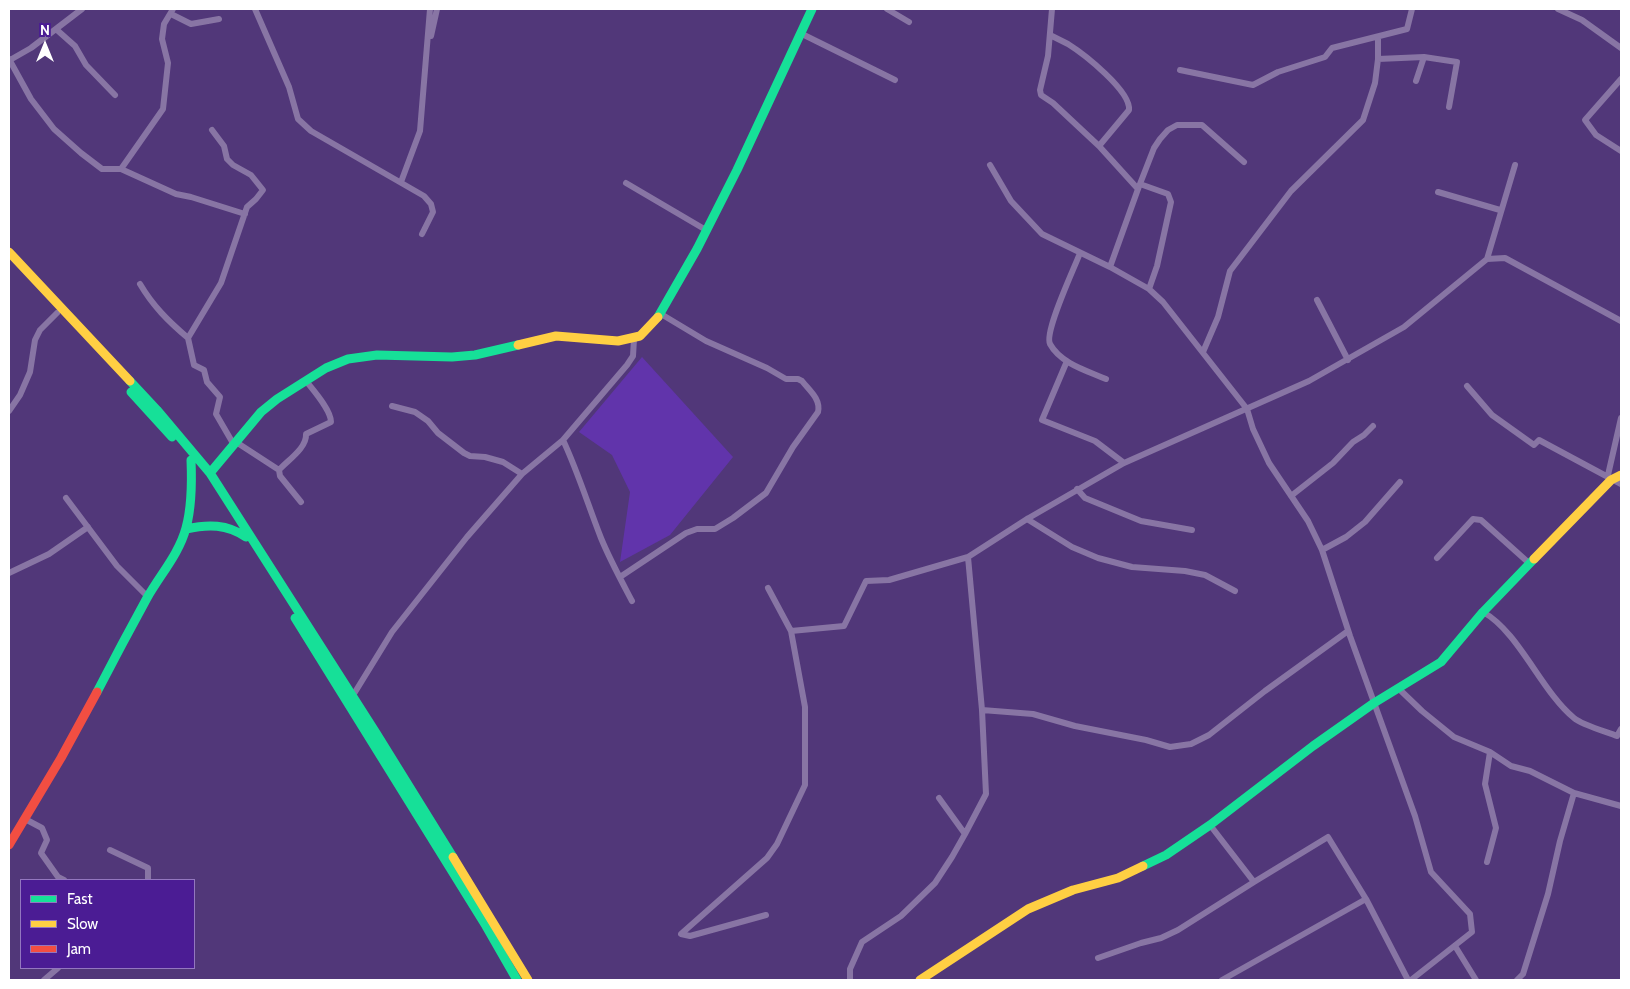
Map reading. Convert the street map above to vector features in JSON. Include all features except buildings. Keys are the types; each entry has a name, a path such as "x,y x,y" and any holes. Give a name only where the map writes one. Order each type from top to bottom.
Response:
{"street":[{"path":"82,9 31,48 9,59 31,99 54,129 102,169 121,169 176,194 245,214"},
{"path":"255,9 289,87 298,119 311,131 424,196 431,204 433,212 422,234"},
{"path":"401,182 420,131 430,9"},
{"path":"427,54 437,9"},
{"path":"210,473 261,412 277,399 326,368 348,359 377,355 452,357 475,355 556,336 618,341 634,339 640,336 661,314 706,230 737,170 812,9"},
{"path":"1052,9 1048,56 1040,90 1041,95 1099,146 1139,187 1168,194 1171,202 1157,266 1148,289"},
{"path":"1180,70 1253,85 1278,72 1326,57 1332,48 1407,29 1412,9"},
{"path":"1558,9 1582,20 1621,48"},
{"path":"891,10 909,22"},
{"path":"121,169 163,109 168,63 162,39 164,24 172,11 191,24 218,19"},
{"path":"57,30 75,46 86,65 115,95"},
{"path":"802,34 895,80"},
{"path":"1050,35 1068,44 1089,60 1121,91 1129,105 1129,110 1099,146"},
{"path":"1203,352 1218,317 1230,271 1291,190 1363,120 1375,83 1378,37"},
{"path":"1378,58 1424,57 1457,62 1449,107"},
{"path":"1416,81 1424,57"},
{"path":"1621,79 1586,120 1596,135 1621,151"},
{"path":"1110,266 1154,148 1168,130 1177,125 1202,125 1244,162"},
{"path":"188,338 221,283 246,207 263,190 251,175 232,166 224,146 212,130"},
{"path":"990,165 1011,201 1042,234 1110,266 1148,289 1163,302 1247,409 1253,429 1269,463 1308,521 1322,550 1348,631 1415,816 1431,872 1470,914 1472,932 1410,980 1366,899 1328,837 1178,930 1161,938 1098,958"},
{"path":"791,631 844,626 866,581 889,580 968,557 1027,519 1124,463 1309,382 1404,327 1487,259 1500,210 1515,166"},
{"path":"626,183 706,230"},
{"path":"1438,192 1500,210"},
{"path":"9,252 157,410 210,473 528,980"},
{"path":"1080,253 1048,336 1050,344 1067,361 1106,379"},
{"path":"1487,259 1505,258 1621,321"},
{"path":"9,262 94,351 214,488 486,926 517,980"},
{"path":"140,284 149,299 164,317 188,338 194,365 204,370 207,382 220,397 216,414 235,444 279,470 280,476 301,502"},
{"path":"1317,300 1348,360"},
{"path":"9,411 20,395 30,372 35,340 40,330 57,313"},
{"path":"620,577 686,533 697,529 715,528 733,518 766,493 819,408 818,402 802,381 786,379 767,368 706,341 661,314"},
{"path":"352,697 392,632 467,537 522,474 563,440 627,365 633,356 634,339"},
{"path":"1067,361 1042,420 1095,441 1124,463"},
{"path":"279,470 303,445 306,440 306,434 331,422 328,411 306,381"},
{"path":"1467,386 1492,415 1534,445 1539,440 1621,484"},
{"path":"392,406 415,412 428,421 438,434 464,453 470,456 485,457 503,462 522,474"},
{"path":"1610,478 1621,418"},
{"path":"1291,496 1333,463 1353,442 1373,426"},
{"path":"563,440 576,468 601,539 632,601"},
{"path":"9,845 82,720 148,597 179,548 186,529 192,489 191,460"},
{"path":"920,980 1028,909 1073,890 1118,878 1166,855 1374,703 1441,662 1483,612 1610,478 1621,475"},
{"path":"1322,550 1346,537 1364,522 1400,482"},
{"path":"1077,489 1085,498 1141,520 1192,530"},
{"path":"66,498 117,566 148,597"},
{"path":"1027,519 1072,546 1098,558 1132,567 1185,571 1205,576 1235,591"},
{"path":"1437,558 1472,519 1477,519 1490,527 1530,564"},
{"path":"186,529 220,524 237,530 246,537"},
{"path":"9,572 49,554 88,527"},
{"path":"850,980 850,970 862,942 902,916 935,883 952,857 986,794 982,710 968,557"},
{"path":"766,915 690,936 681,934 767,858 778,844 804,785 805,707 791,631 768,588"},
{"path":"1483,612 1494,618 1548,690 1575,719 1619,738 1621,729"},
{"path":"982,710 1033,714 1075,726 1146,740 1170,748 1191,744 1209,735 1265,691 1348,631"},
{"path":"1398,688 1422,711 1454,737 1490,752 1511,766 1530,770 1574,793 1621,806"},
{"path":"1487,862 1496,828 1485,784 1490,752"},
{"path":"1517,980 1523,974 1548,894 1560,841 1574,793"},
{"path":"939,798 965,834"},
{"path":"25,819 42,828 46,840 41,853 58,877 62,879"},
{"path":"1210,824 1254,882"},
{"path":"110,850 148,868 148,879"},
{"path":"1222,980 1366,899"},
{"path":"1455,946 1476,980"},
{"path":"44,980 57,969"}],"shaded area":[{"path":"642,357 733,457 670,535 620,562 630,492 612,455 579,432"}],"traffic: fast":[{"path":"658,317 697,249 737,170 812,9"},
{"path":"210,473 261,412 277,399 326,368 348,359 377,355 452,357 475,355 518,345"},
{"path":"130,381 210,473 453,857"},
{"path":"131,392 172,437"},
{"path":"97,692 147,598 174,556 183,538 190,503 191,460"},
{"path":"186,529 217,526 232,530 246,537"},
{"path":"1143,866 1166,855 1210,825 1313,746 1374,703 1441,662 1483,612 1534,559"},
{"path":"295,618 486,926 517,980"}],"traffic: slow":[{"path":"9,252 130,381"},
{"path":"518,345 556,336 618,341 640,336 658,317"},
{"path":"1534,559 1611,480 1621,475"},
{"path":"453,857 528,980"},
{"path":"920,980 1028,909 1073,890 1118,878 1143,866"}],"traffic: jam":[{"path":"9,845 61,758 97,692"}]}
